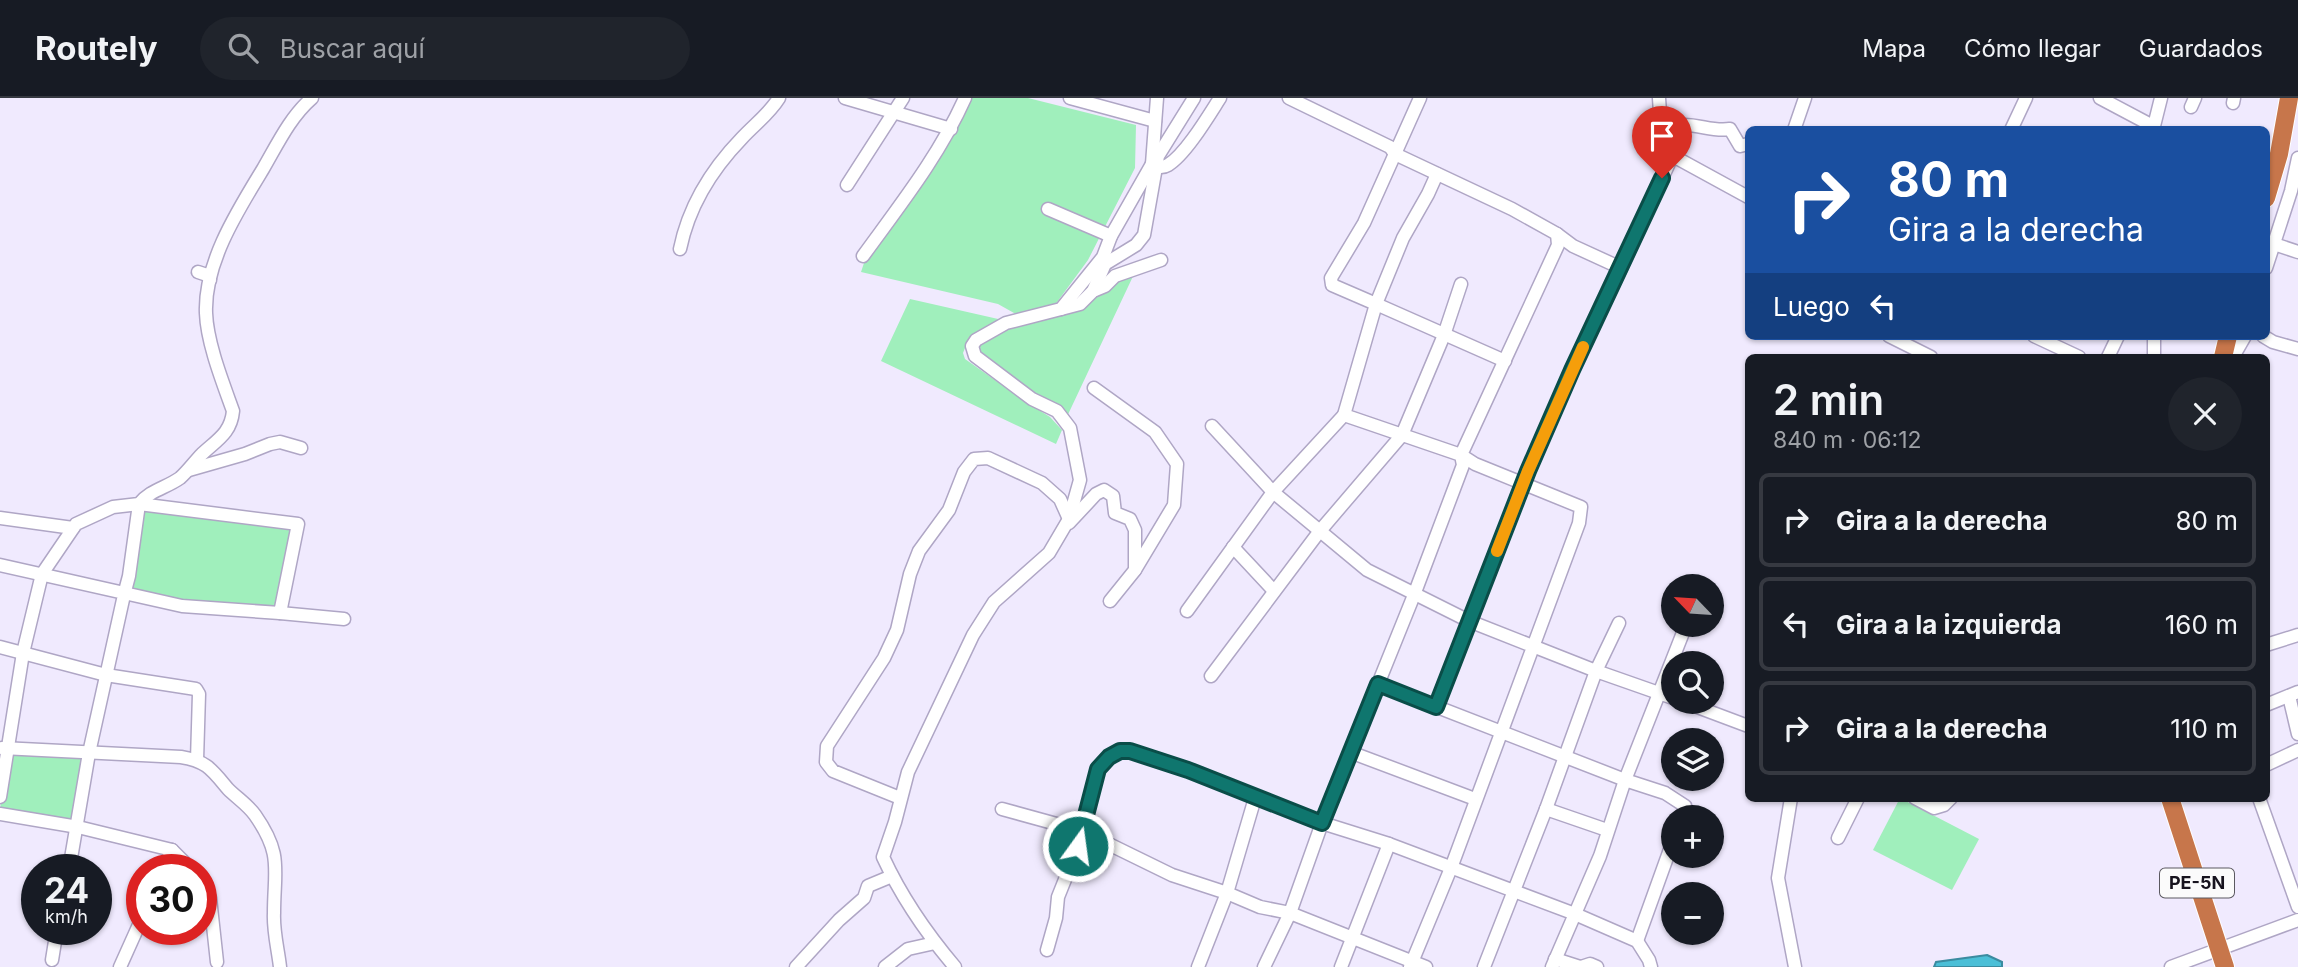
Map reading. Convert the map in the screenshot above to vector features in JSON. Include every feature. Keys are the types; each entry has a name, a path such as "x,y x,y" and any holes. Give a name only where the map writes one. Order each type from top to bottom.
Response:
{"highway":[{"path":"2270,184 2279,154 2289,98"},
{"name":"PE-5N","path":"2175,802 2221,959"}],"street":[{"path":"72,854 89,753 130,576 139,504 146,495 179,478 222,438 232,424 233,411 214,352 206,313 210,280 220,248 238,209 285,130 312,98"},
{"path":"680,250 683,234 698,196 716,166 771,110 779,98"},
{"path":"845,98 951,129"},
{"path":"847,185 904,98"},
{"path":"863,256 928,168 951,129 965,98"},
{"path":"1070,98 1155,121"},
{"path":"1061,309 1103,257 1111,236 1155,165 1157,98"},
{"path":"955,967 935,943 892,876 883,857 908,772 973,635 994,602 1049,553 1067,522 1080,480 1070,428 1057,411 1032,399 975,356 972,346 976,340 1006,323 1080,304 1093,291 1105,264 1136,245 1144,235 1157,156 1194,98"},
{"path":"1155,165 1167,165 1195,137 1220,98"},
{"path":"1289,98 1390,147 1395,154 1512,209 1573,246 1621,268"},
{"path":"1420,98 1364,223 1331,278 1332,285 1505,360"},
{"path":"1659,98 1660,113 1673,117 1682,125 1697,124 1716,131 1730,129 1740,146 1745,145"},
{"path":"1795,126 1805,98"},
{"path":"2013,126 2026,98"},
{"path":"2100,98 2151,126 2161,98"},
{"path":"1436,707 1524,482 1572,370 1681,137 1682,125"},
{"path":"1672,156 1745,195"},
{"path":"2270,256 2295,192 2298,158"},
{"path":"1187,611 1273,492 1344,415 1376,304 1403,238 1429,194 1437,174"},
{"path":"1048,209 1111,236"},
{"path":"1264,967 1290,913 1322,823 1414,595 1463,465 1461,455 1558,244 1557,234"},
{"path":"2274,244 2298,252"},
{"path":"1093,291 1105,286 1115,276 1161,260"},
{"path":"198,272 207,275 210,280"},
{"path":"1211,676 1319,532 1402,435 1444,335 1461,284"},
{"path":"1897,340 1925,354"},
{"path":"2270,340 2298,349"},
{"path":"2051,346 2071,354"},
{"path":"1094,388 1156,432 1177,464 1174,505 1135,570 1110,601"},
{"path":"1344,415 1461,455 1475,464 1581,507 1579,523 1534,648 1500,731 1451,868 1411,964"},
{"path":"1212,426 1273,492 1367,570 1469,621 1534,648 1661,693"},
{"path":"186,471 280,442 301,449"},
{"path":"900,798 833,771 826,762 827,746 884,658 897,630 910,574 919,551 949,510 964,472 974,459 988,458 1042,483 1060,499 1067,522"},
{"path":"1067,522 1104,490 1113,496 1115,513 1130,519 1135,530 1135,570"},
{"path":"0,797 4,748 42,574 76,524 113,507 139,504 298,524 280,613"},
{"path":"0,518 74,528"},
{"path":"1233,547 1275,591"},
{"path":"0,565 124,595 195,608 344,619"},
{"path":"1484,967 1596,671 1619,623"},
{"path":"2270,644 2296,640"},
{"path":"0,647 106,675 196,689 199,694 197,760"},
{"path":"1378,684 1665,793 1683,805"},
{"path":"2270,703 2293,694 2298,734"},
{"path":"1597,967 1590,964 1581,967 1554,963 1600,856 1625,780 1661,707"},
{"path":"1716,714 1745,725"},
{"path":"4,748 197,760 216,773 254,813 268,835 275,856 277,872 274,913 280,967"},
{"path":"2270,763 2298,750"},
{"path":"1047,950 1056,918 1058,897 1066,877 1076,864 1098,769 1109,757 1120,751 1130,751 1188,770 1322,823 1389,844 1575,914 1637,941 1651,967"},
{"path":"1350,752 1475,799"},
{"path":"1199,967 1227,893 1255,797"},
{"path":"1790,802 1778,878 1795,967"},
{"path":"1838,838 1856,802"},
{"path":"1923,802 1934,807 1947,802"},
{"path":"2260,802 2298,907"},
{"path":"1002,808 1082,831 1150,866 1260,907 1290,913 1411,964 1426,967"},
{"path":"1546,809 1607,830"},
{"path":"0,814 78,827 172,850 176,854"},
{"path":"1340,967 1389,844"},
{"path":"170,854 172,850"},
{"path":"1637,941 1663,868"},
{"path":"796,967 839,920 864,898 868,886 892,876"},
{"path":"2171,967 2221,959 2298,920"},
{"path":"885,967 908,949 935,943"},
{"path":"52,960 54,945"},
{"path":"120,967 130,945"},
{"path":"215,945 217,961"}],"green space":[{"path":"968,98 1028,98 1136,125 1135,168 1088,260 1052,309 1021,317 998,304 861,272 865,260"},
{"path":"1135,272 1064,423 1029,399 973,346 1004,328 1069,314 1082,308 1099,292"},
{"path":"910,299 1007,321 969,338 963,353 965,359 1050,417 1062,430 1056,444 881,361"},
{"path":"141,507 295,526 277,611 180,603 127,593"},
{"path":"9,749 87,755 76,825 0,809"},
{"path":"1898,802 1908,802 1979,839 1952,890 1873,850"}],"water":[{"path":"1987,955 2002,962 2002,967 1934,967 1936,962"}],"slow traffic":[{"path":"1497,551 1528,471 1583,347"}],"route":[{"path":"1078,846 1098,769 1109,757 1120,751 1130,751 1188,770 1322,823 1378,684 1436,707 1528,471 1662,178"}]}
